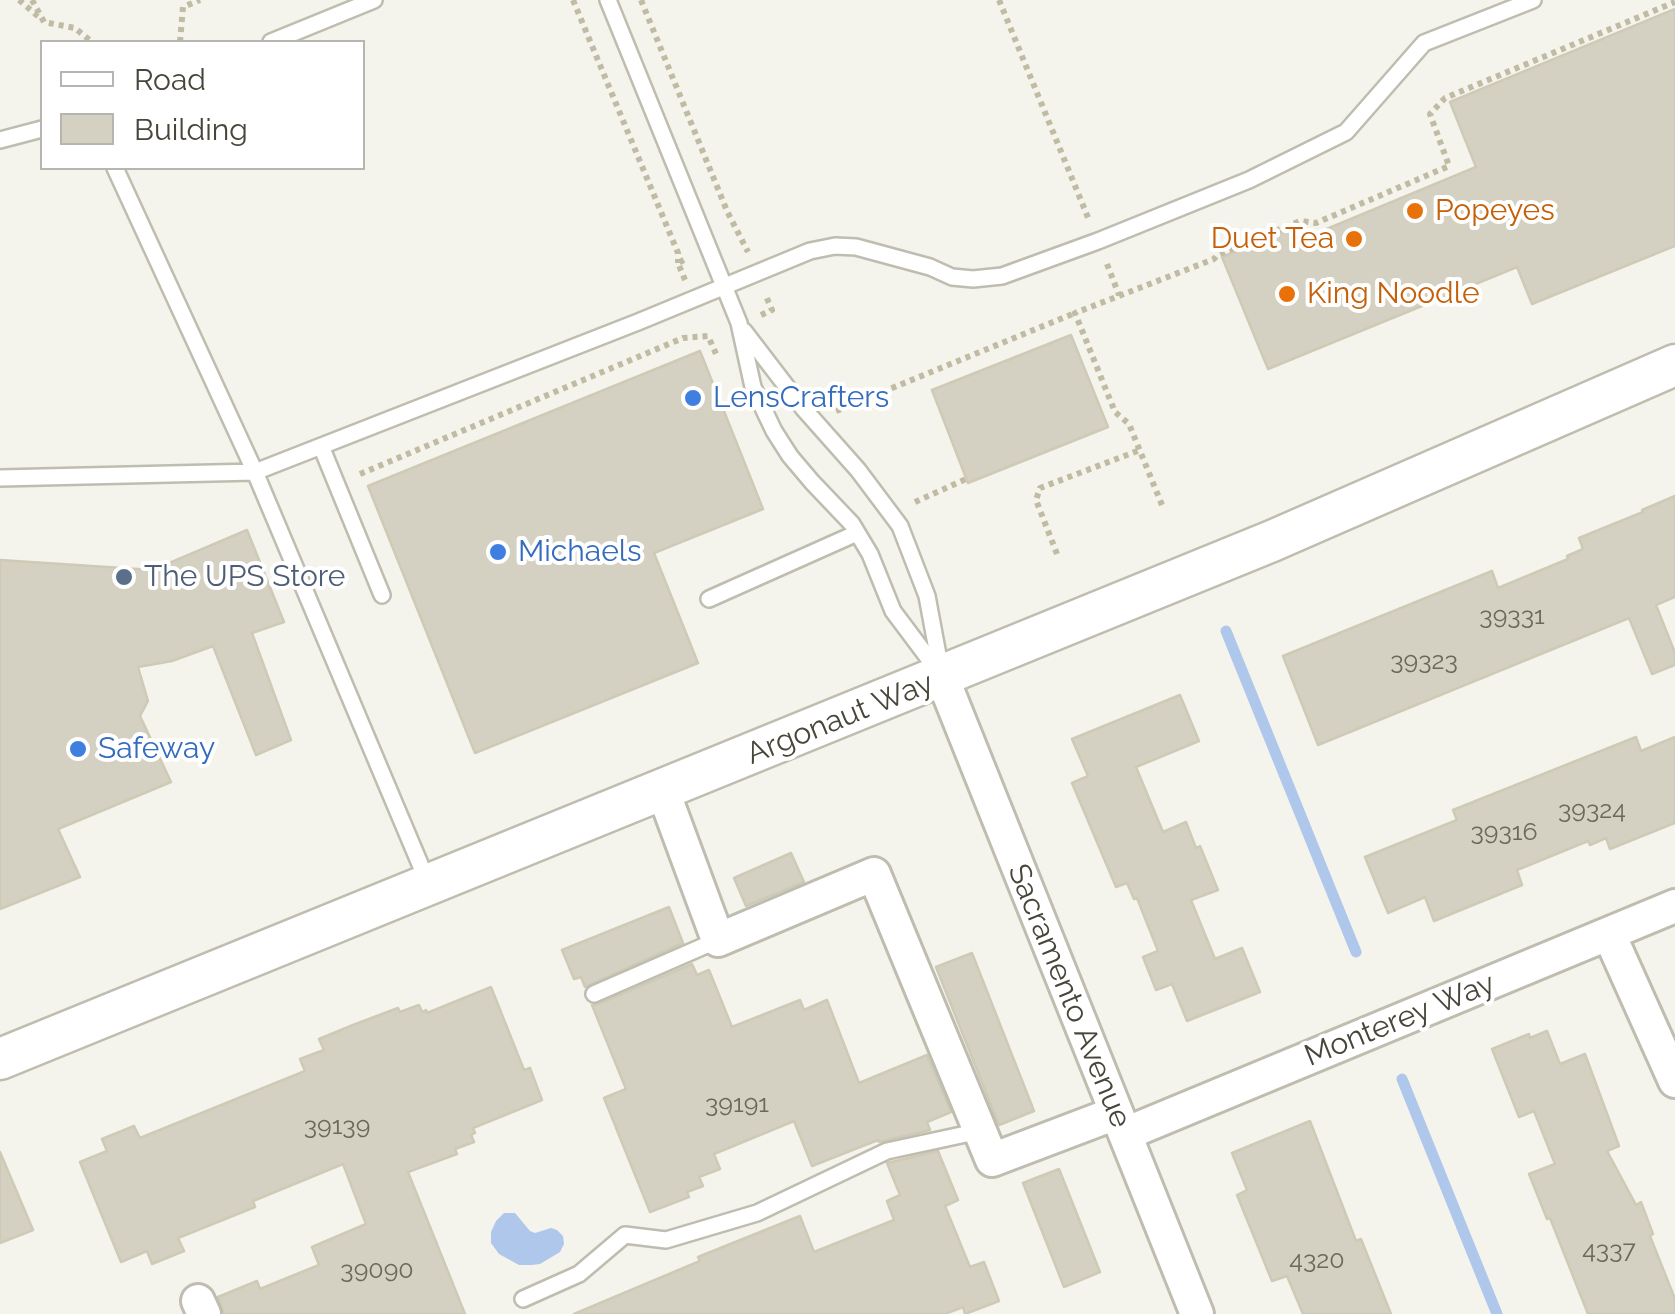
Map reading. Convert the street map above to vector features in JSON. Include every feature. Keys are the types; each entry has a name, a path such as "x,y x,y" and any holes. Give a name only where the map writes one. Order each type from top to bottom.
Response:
{"street":[{"name":"Argonaut Way","path":"0,1059 1272,541 1675,365"},
{"name":"Sacramento Avenue","path":"942,677 1197,1314"},
{"path":"663,791 718,940 874,874 980,1131"},
{"name":"Monterey Way","path":"980,1131 992,1160 1120,1123 1675,906"},
{"path":"1609,934 1675,1081"}],"lane":[{"path":"276,40 374,0"},
{"path":"608,0 739,324 753,387 774,431 790,456 857,533 870,554 893,611 942,677"},
{"path":"0,478 255,472 810,251 856,247 952,276 1002,276 1249,180 1346,132 1424,43 1533,0"},
{"path":"0,140 40,130"},
{"path":"116,170 255,472 429,886"},
{"path":"739,324 900,526 928,596 942,677"},
{"path":"321,446 382,595"},
{"path":"708,599 857,533"},
{"path":"594,994 718,940"},
{"path":"524,1300 579,1274 626,1235 666,1240 757,1213 888,1151 980,1131"}],"path":[{"path":"19,0 44,22 75,28 90,40"},
{"path":"32,0 44,22"},
{"path":"180,40 183,7 200,0"},
{"path":"573,0 678,253 678,263"},
{"path":"641,0 727,211 742,236"},
{"path":"999,0 1120,295"},
{"path":"833,413 1216,254 1300,221 1316,223 1448,166 1430,114 1445,98 1675,2"},
{"path":"1075,313 1115,412 1129,424 1162,505"},
{"path":"337,484 683,338 708,336 723,372"},
{"path":"1057,554 1036,500 1040,488 1140,450"},
{"path":"909,505 966,479"}],"water":[{"path":"504,1213 515,1213 535,1233 557,1230 563,1236 560,1252 531,1265 519,1265 499,1254 491,1243 491,1232"}],"building":[{"path":"1675,9 1675,246 1532,304 1517,267 1268,369 1222,257 1300,225 1305,238 1476,167 1450,102"},
{"path":"1071,335 1108,427 968,483 932,390"},
{"path":"700,351 763,509 654,553 698,663 475,753 368,486"},
{"path":"1675,496 1675,597 1656,605 1675,653 1675,665 1652,674 1629,618 1318,745 1283,656 1492,571 1498,588 1568,559 1567,556 1583,549 1579,538"},
{"name":"Safeway","path":"247,530 284,622 252,633 291,740 256,755 213,646 172,661 138,667 148,701 140,716 171,782 58,829 80,877 0,909 0,560 153,570"},
{"path":"1180,695 1199,741 1136,767 1163,832 1186,822 1196,848 1200,846 1218,890 1191,900 1215,959 1242,948 1260,992 1187,1021 1172,984 1156,990 1143,957 1158,951 1137,898 1134,899 1127,883 1116,887 1072,783 1088,776 1072,739"},
{"path":"1636,737 1641,751 1675,737 1675,823 1610,849 1606,838 1590,845 1588,841 1517,870 1522,885 1434,921 1425,897 1388,913 1365,857 1457,820 1453,810"},
{"path":"791,853 804,882 746,906 734,878"},
{"path":"669,907 683,943 585,987 581,977 574,979 562,950"},
{"path":"972,953 1034,1111 999,1125 936,967"},
{"path":"692,964 697,975 709,970 732,1027 800,1000 804,1010 827,1000 859,1083 927,1055 951,1112 927,1122 930,1130 878,1140 812,1166 794,1121 714,1154 720,1169 699,1177 703,1186 687,1192 689,1197 650,1212 604,1098 626,1089 592,1005"},
{"path":"491,987 524,1070 530,1068 542,1100 473,1128 474,1142 455,1149 457,1154 408,1172 465,1314 224,1314 218,1297 257,1281 260,1289 319,1265 312,1247 366,1224 343,1164 253,1201 255,1207 178,1238 184,1251 152,1264 147,1251 121,1262 80,1162 107,1151 102,1139 134,1126 140,1138 305,1071 300,1059 324,1050 319,1039 353,1025 398,1008 400,1012 419,1005 427,1013"},
{"path":"1547,1031 1560,1064 1585,1054 1619,1146 1607,1151 1636,1205 1641,1202 1675,1299 1675,1314 1588,1314 1529,1174 1555,1164 1534,1111 1519,1117 1492,1049"},
{"path":"1310,1121 1356,1241 1361,1239 1391,1314 1303,1314 1287,1276 1272,1281 1237,1195 1247,1190 1232,1153"},
{"path":"938,1151 958,1200 945,1206 970,1267 984,1262 999,1301 965,1314 963,1307 945,1314 574,1314 800,1216 814,1252 894,1220 887,1201 900,1195 887,1163"},
{"path":"0,1152 33,1230 0,1243"},
{"path":"1059,1169 1100,1272 1064,1287 1023,1183"}],"waterway":[{"path":"1226,631 1356,952"},
{"path":"1402,1079 1497,1314"}],"place":[{"name":"Popeyes","path":"1415,211"},
{"name":"Duet Tea","path":"1354,239"},
{"name":"King Noodle","path":"1287,294"},
{"name":"LensCrafters","path":"693,398"},
{"name":"Michaels","path":"498,552"},
{"name":"The UPS Store","path":"124,577"},
{"name":"Safeway","path":"78,749"}]}
